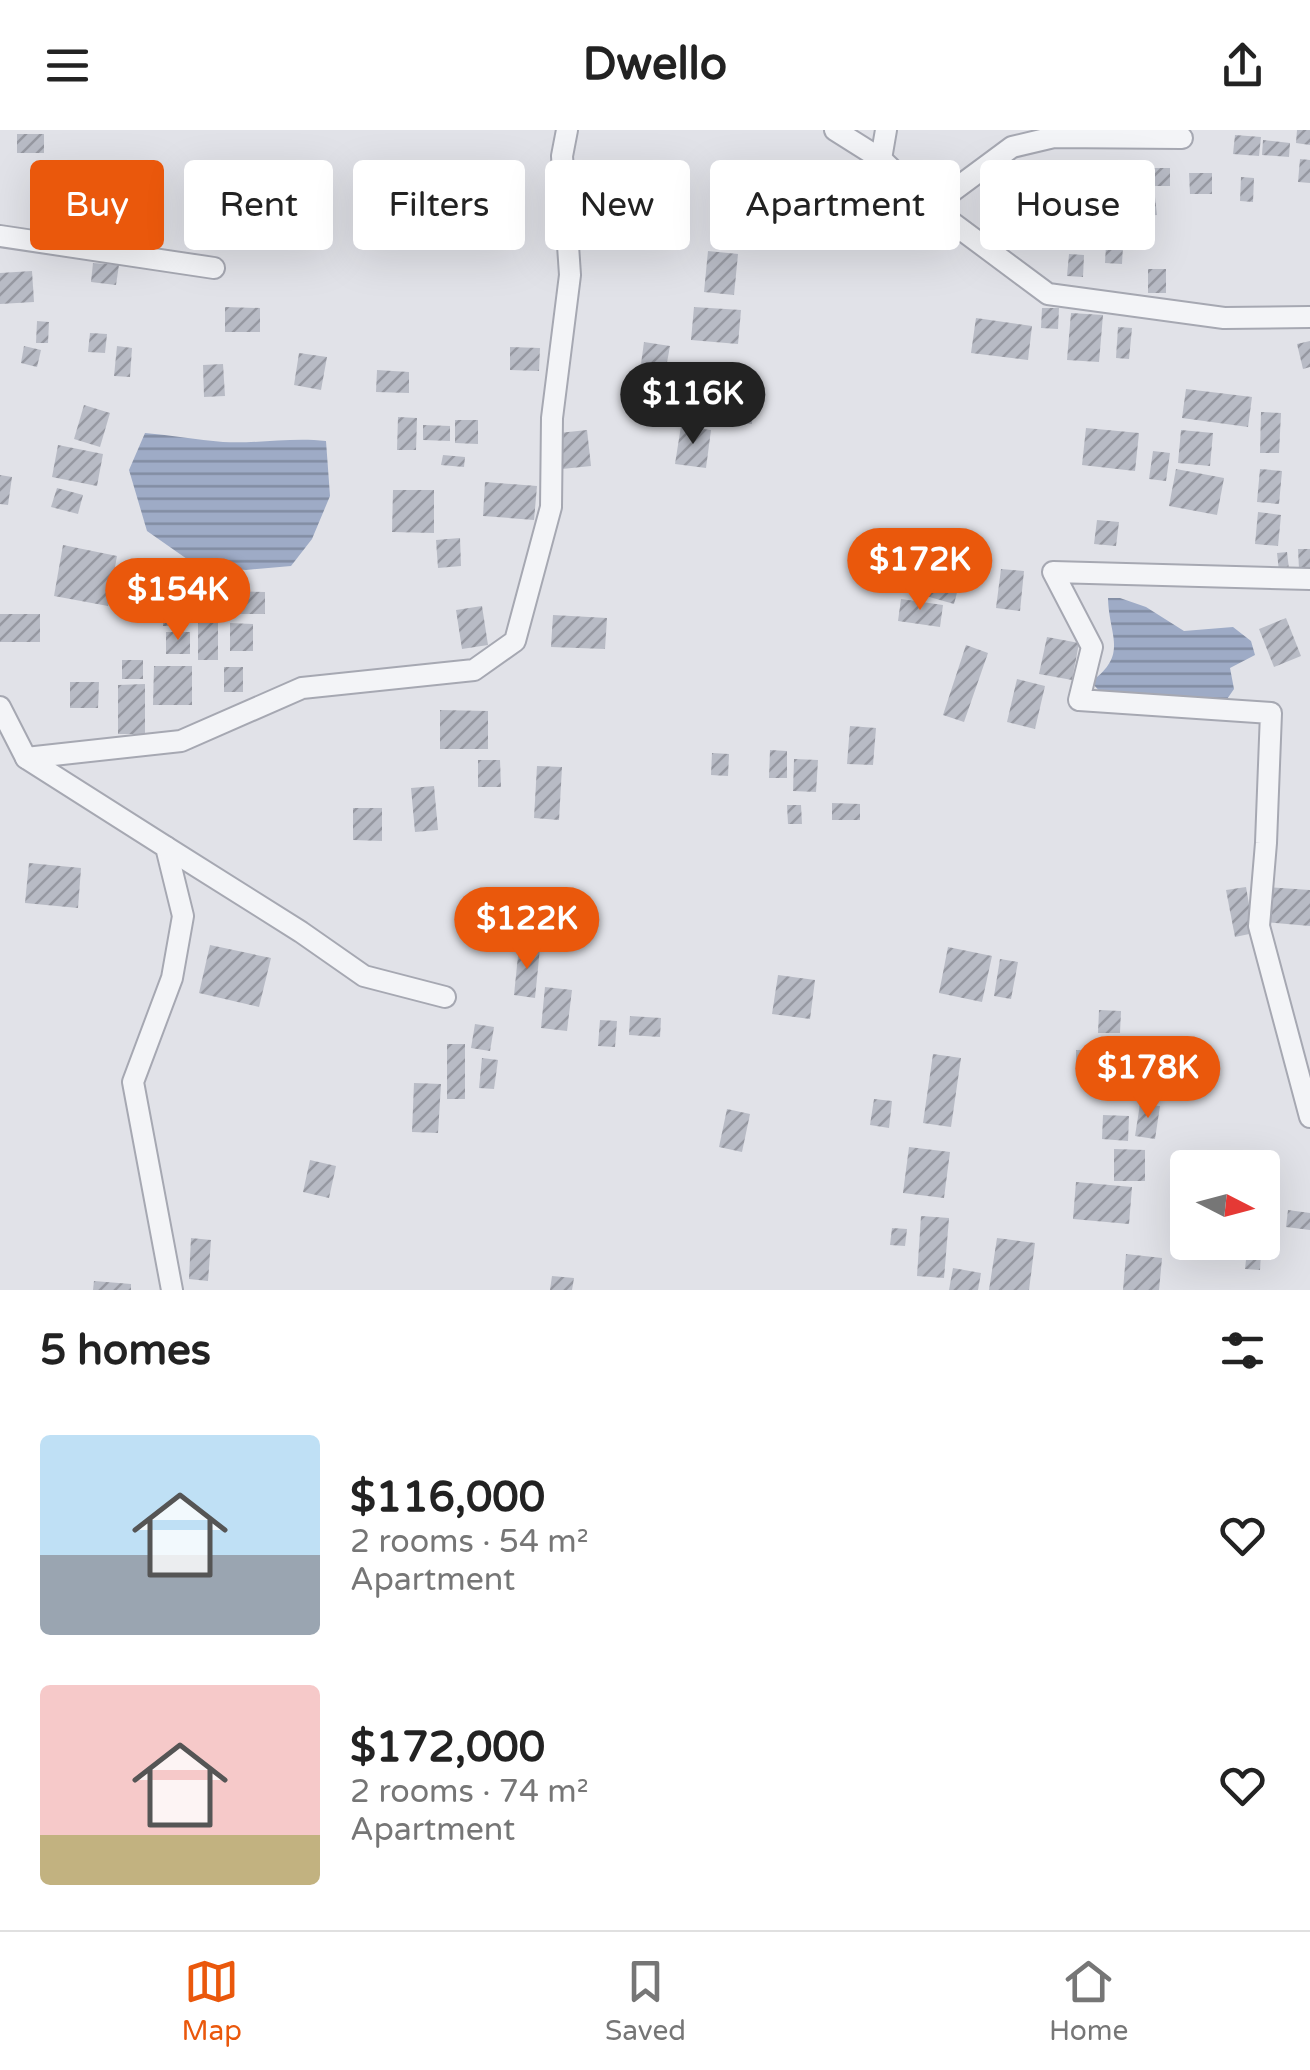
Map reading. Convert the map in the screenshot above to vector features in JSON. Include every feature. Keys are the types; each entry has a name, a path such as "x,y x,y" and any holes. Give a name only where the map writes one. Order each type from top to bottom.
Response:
{"street":[{"path":"26,758 181,741 302,688 474,670 515,640 551,507 552,418 570,275 562,156 567,130"},
{"path":"835,130 881,158 886,130"},
{"path":"960,185 1012,148 1054,137 1182,138"},
{"path":"960,228 1048,294 1224,318 1310,317"},
{"path":"0,236 214,268"},
{"path":"1310,579 1052,572 1092,647 1079,700 1271,713 1259,926 1310,1118"},
{"path":"0,707 26,758 364,976 445,996"},
{"path":"166,847 183,916 172,978 133,1082 172,1290"}],"water":[{"path":"145,433 223,442 326,441 330,496 312,539 291,566 246,570 197,566 147,531 129,470"},
{"path":"1108,598 1146,607 1184,631 1233,627 1251,641 1255,655 1230,668 1234,689 1225,702 1106,698 1091,682 1110,663 1113,653"}],"building":[{"path":"1297,130 1310,130 1310,145 1296,143"},
{"path":"17,134 44,134 44,153 17,153"},
{"path":"1235,135 1261,137 1259,156 1233,154"},
{"path":"1263,140 1290,143 1289,157 1262,155"},
{"path":"1300,159 1310,160 1310,183 1298,182"},
{"path":"1155,168 1170,168 1170,186 1155,186"},
{"path":"1189,173 1212,173 1212,194 1190,194"},
{"path":"1241,177 1254,178 1253,202 1240,201"},
{"path":"1106,250 1123,250 1122,264 1105,263"},
{"path":"708,251 738,254 734,295 704,292"},
{"path":"1069,254 1084,255 1083,277 1067,276"},
{"path":"93,263 119,265 116,285 91,282"},
{"path":"1148,269 1166,269 1166,293 1148,293"},
{"path":"32,271 34,302 0,304 0,273"},
{"path":"225,307 260,308 260,332 225,332"},
{"path":"694,307 741,310 738,344 691,340"},
{"path":"1042,308 1059,308 1058,329 1041,328"},
{"path":"1071,313 1103,315 1099,362 1067,360"},
{"path":"976,318 1032,326 1028,360 971,353"},
{"path":"37,321 49,322 48,343 36,343"},
{"path":"1118,327 1132,328 1129,359 1116,358"},
{"path":"90,333 107,334 105,353 88,352"},
{"path":"1310,341 1310,367 1303,369 1297,344"},
{"path":"644,342 670,346 666,368 641,364"},
{"path":"24,346 41,350 37,367 21,363"},
{"path":"117,346 132,348 130,377 114,376"},
{"path":"510,347 540,348 539,371 510,370"},
{"path":"299,353 327,357 321,390 294,385"},
{"path":"223,364 225,396 204,397 203,365"},
{"path":"377,370 409,372 409,393 376,392"},
{"path":"694,379 707,380 706,394 693,393"},
{"path":"1186,389 1252,397 1248,427 1182,418"},
{"path":"688,398 706,400 705,420 686,418"},
{"path":"723,398 753,399 752,424 723,423"},
{"path":"84,405 110,413 100,447 74,439"},
{"path":"1261,412 1281,413 1279,453 1260,453"},
{"path":"398,417 417,418 416,450 397,450"},
{"path":"455,420 478,420 478,444 455,443"},
{"path":"423,425 450,426 450,441 423,440"},
{"path":"681,426 711,430 706,468 675,464"},
{"path":"1086,428 1139,433 1135,471 1082,465"},
{"path":"587,430 591,466 562,469 559,433"},
{"path":"1181,430 1213,433 1210,466 1178,463"},
{"path":"58,445 103,454 97,486 52,477"},
{"path":"1153,451 1170,453 1166,481 1149,479"},
{"path":"443,455 465,457 464,467 441,465"},
{"path":"1176,469 1224,478 1217,515 1169,506"},
{"path":"1260,469 1282,471 1279,504 1257,502"},
{"path":"0,475 12,477 8,505 0,504"},
{"path":"485,482 537,486 534,520 483,516"},
{"path":"57,488 83,495 78,514 51,507"},
{"path":"393,490 434,490 434,533 392,532"},
{"path":"1258,512 1281,515 1278,546 1255,544"},
{"path":"1097,520 1119,522 1116,546 1094,544"},
{"path":"460,538 461,566 438,568 436,540"},
{"path":"63,545 117,556 108,606 54,596"},
{"path":"1298,549 1310,549 1310,568 1299,569"},
{"path":"1287,552 1289,569 1279,571 1277,553"},
{"path":"1001,569 1024,571 1020,611 996,608"},
{"path":"910,571 959,585 954,604 905,590"},
{"path":"126,588 153,588 153,609 126,609"},
{"path":"231,591 265,592 265,614 230,614"},
{"path":"163,597 188,597 188,626 163,626"},
{"path":"901,599 943,605 940,627 898,621"},
{"path":"482,606 488,645 462,649 456,610"},
{"path":"0,614 40,614 40,642 0,642"},
{"path":"553,615 607,618 605,649 551,647"},
{"path":"1286,618 1301,656 1274,667 1259,629"},
{"path":"198,623 218,623 218,660 198,660"},
{"path":"230,623 253,624 253,651 230,651"},
{"path":"166,632 190,632 190,654 166,654"},
{"path":"1047,637 1079,643 1072,680 1039,674"},
{"path":"966,645 988,653 964,722 943,715"},
{"path":"122,660 143,660 143,679 122,679"},
{"path":"154,666 192,666 192,705 153,705"},
{"path":"224,667 243,667 243,692 224,692"},
{"path":"1017,679 1045,686 1035,729 1007,722"},
{"path":"70,682 99,682 98,708 70,708"},
{"path":"145,684 145,734 118,734 118,685"},
{"path":"440,710 488,711 488,749 440,749"},
{"path":"850,726 876,728 873,765 847,764"},
{"path":"770,750 787,751 787,778 769,778"},
{"path":"712,753 729,754 728,776 711,775"},
{"path":"794,759 818,760 816,792 793,791"},
{"path":"478,760 500,760 501,787 478,787"},
{"path":"537,766 562,767 559,820 534,818"},
{"path":"434,786 438,830 415,832 411,788"},
{"path":"832,803 860,804 860,820 832,820"},
{"path":"787,805 801,805 802,824 788,824"},
{"path":"353,808 382,808 382,841 353,840"},
{"path":"29,863 81,868 78,908 25,903"},
{"path":"1246,887 1254,933 1235,937 1226,890"},
{"path":"1266,887 1310,890 1310,926 1263,922"},
{"path":"210,945 271,958 259,1007 199,993"},
{"path":"519,946 540,948 535,998 514,995"},
{"path":"948,947 992,956 982,1002 939,993"},
{"path":"1000,959 1018,962 1011,999 994,996"},
{"path":"778,975 815,980 810,1019 772,1014"},
{"path":"545,987 572,990 567,1031 541,1028"},
{"path":"1099,1010 1121,1011 1120,1033 1098,1033"},
{"path":"630,1016 661,1018 660,1037 629,1035"},
{"path":"600,1020 617,1021 615,1047 598,1046"},
{"path":"475,1024 494,1027 490,1051 471,1048"},
{"path":"1151,1038 1173,1041 1171,1064 1148,1062"},
{"path":"447,1044 465,1044 465,1099 447,1099"},
{"path":"1076,1050 1099,1050 1099,1068 1076,1067"},
{"path":"933,1054 961,1058 951,1127 923,1123"},
{"path":"482,1058 498,1060 494,1089 479,1088"},
{"path":"414,1083 441,1084 438,1133 412,1132"},
{"path":"874,1099 892,1101 889,1128 870,1125"},
{"path":"1140,1104 1160,1106 1155,1139 1135,1136"},
{"path":"727,1109 750,1114 742,1152 719,1147"},
{"path":"1103,1115 1129,1116 1128,1141 1102,1139"},
{"path":"909,1147 950,1152 944,1198 903,1193"},
{"path":"1114,1149 1145,1150 1145,1181 1114,1181"},
{"path":"310,1160 336,1166 329,1198 303,1192"},
{"path":"1076,1182 1132,1187 1129,1224 1073,1219"},
{"path":"1288,1210 1310,1213 1310,1230 1286,1227"},
{"path":"921,1216 949,1218 944,1278 917,1276"},
{"path":"892,1228 907,1229 905,1246 890,1245"},
{"path":"191,1238 211,1240 208,1281 189,1279"},
{"path":"997,1238 1035,1243 1029,1290 989,1290"},
{"path":"1126,1254 1162,1258 1159,1290 1123,1290"},
{"path":"1246,1260 1261,1260 1260,1270 1245,1269"},
{"path":"953,1268 981,1273 978,1290 949,1290"},
{"path":"552,1276 574,1278 572,1290 550,1290"},
{"path":"94,1281 131,1284 131,1290 93,1290"}]}
